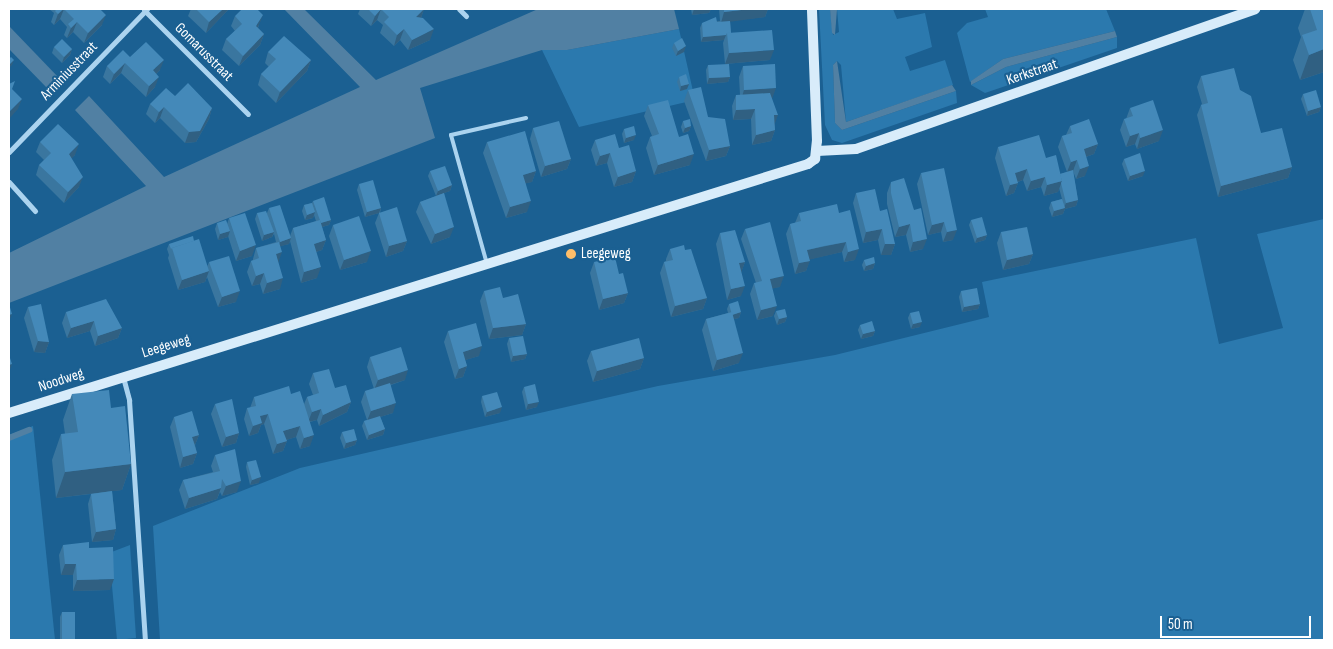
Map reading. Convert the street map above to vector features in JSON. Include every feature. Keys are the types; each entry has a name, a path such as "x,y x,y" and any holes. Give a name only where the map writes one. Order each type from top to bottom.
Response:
{"main road":[{"path":"812,9 817,151"},
{"name":"Kerkstraat","path":"817,151 856,149 1255,9"},
{"name":"Leegeweg","path":"122,376 795,169 814,159 817,151"},
{"name":"Noodweg","path":"9,413 122,376"}],"street":[{"name":"Arminiusstraat","path":"9,152 145,9"},
{"name":"Gomarusstraat","path":"145,9 248,114"},
{"path":"459,9 466,16"},
{"path":"9,182 35,211"},
{"path":"122,376 129,400 146,640"}],"lane":[{"path":"487,264 451,135 526,118"}],"shaded area":[{"path":"284,9 304,9 376,80 538,9 674,9 679,29 567,50 542,50 420,88 435,138 9,303 9,253 146,186 75,110 89,96 164,177 360,87"},
{"path":"819,9 830,9 833,35 839,32 837,9 893,9 897,19 925,13 932,47 905,57 910,71 945,60 953,85 846,122 841,65 837,61 833,65 835,123 842,130 956,91 957,103 842,143 832,140 825,125"},
{"path":"830,9 837,9 835,35 832,33"},
{"path":"985,9 1106,9 1115,31 1003,59 970,82 957,33 967,23 988,17"},
{"path":"9,26 59,78 48,89 9,49"},
{"path":"679,29 695,100 579,127 542,50 567,50"},
{"path":"1115,31 1117,37 1006,67 971,85 971,81 1003,59"},
{"path":"1117,37 1117,48 985,93 971,85 1006,67"},
{"path":"837,61 846,122 952,85 956,91 842,130 835,123 833,65"},
{"path":"1324,219 1324,640 160,640 153,526 300,468 658,386 835,355 989,317 982,282 1196,238 1219,344 1283,328 1257,234"},
{"path":"33,426 55,640 9,640 9,435"},
{"path":"130,545 136,638 117,640 109,553"}],"building":[{"path":"63,9 58,14 55,11"},
{"path":"64,9 100,9 106,15 88,33 77,22 71,28 68,24 74,19"},
{"path":"196,9 223,9 209,22"},
{"path":"242,9 257,9 263,15 256,26 264,34 243,56 226,39 242,24 235,16"},
{"path":"368,9 381,9 375,16"},
{"path":"381,9 424,9 416,17 423,18 434,29 412,40 404,29 397,35 384,22 389,17"},
{"path":"724,9 750,9 724,12"},
{"path":"1310,9 1324,9 1324,49 1309,55 1302,35 1317,30"},
{"path":"716,17 717,22 730,21 731,33 703,37 702,23"},
{"path":"772,30 774,50 729,53 727,33"},
{"path":"284,36 311,60 280,92 261,74 276,59 268,52"},
{"path":"682,38 686,46 678,51 674,43"},
{"path":"62,39 72,49 64,57 54,47"},
{"path":"146,42 164,60 153,70 159,77 149,86 125,63 114,74 107,66 123,50 130,57"},
{"path":"11,57 14,60 9,65 9,59"},
{"path":"729,64 730,77 709,78 708,65"},
{"path":"775,64 776,88 744,90 743,66"},
{"path":"1234,68 1240,90 1251,96 1261,133 1282,128 1292,167 1221,186 1201,105 1208,103 1201,76"},
{"path":"686,74 689,84 681,86 679,77"},
{"path":"15,81 12,89 22,99 9,112 9,84"},
{"path":"188,83 212,108 200,131 189,132 164,107 159,112 150,104 166,88 175,96"},
{"path":"701,87 708,117 725,119 730,146 709,150 688,90"},
{"path":"1316,90 1321,107 1308,111 1303,94"},
{"path":"770,93 778,115 774,115 775,130 756,135 755,109 736,110 736,95"},
{"path":"668,100 679,137 688,134 694,154 658,165 650,137 659,134 648,105"},
{"path":"1153,100 1163,130 1140,138 1139,133 1130,136 1124,119 1133,116 1130,108"},
{"path":"690,119 691,126 685,128 683,121"},
{"path":"1089,119 1098,144 1084,149 1089,166 1080,169 1077,160 1071,162 1062,136 1072,133 1070,126"},
{"path":"559,121 571,159 545,166 533,128"},
{"path":"58,124 79,144 69,154 83,177 68,192 39,165 51,153 40,142"},
{"path":"634,126 636,135 626,138 624,129"},
{"path":"525,131 536,171 523,175 531,201 510,207 487,142"},
{"path":"615,134 619,148 629,145 636,171 618,177 610,153 600,156 595,140"},
{"path":"1039,135 1046,158 1056,155 1062,181 1047,185 1045,177 1031,181 1027,169 1015,173 1018,183 1010,185 998,147"},
{"path":"1140,153 1145,171 1130,176 1124,159"},
{"path":"445,166 452,185 438,191 430,171"},
{"path":"944,168 957,230 947,232 944,222 932,225 921,173"},
{"path":"1073,170 1078,200 1066,203 1060,174"},
{"path":"904,178 914,210 921,208 927,239 913,242 910,224 899,227 891,193 891,182"},
{"path":"373,180 381,208 367,212 359,184"},
{"path":"875,189 880,211 887,209 895,244 885,244 882,229 866,232 856,193"},
{"path":"444,193 454,227 435,234 420,202"},
{"path":"324,197 331,220 321,223 313,201"},
{"path":"1062,199 1065,208 1054,211 1051,202"},
{"path":"312,203 315,212 307,215 304,205"},
{"path":"837,204 839,213 850,210 859,249 848,252 846,242 824,246 807,250 810,261 799,263 790,224 801,221 799,213"},
{"path":"280,205 291,238 280,242 269,208"},
{"path":"397,207 407,241 389,246 379,213"},
{"path":"266,211 274,232 264,235 257,213"},
{"path":"245,213 256,245 240,251 229,218"},
{"path":"359,216 371,251 344,260 333,225"},
{"path":"982,217 987,235 977,238 971,220"},
{"path":"226,220 230,231 220,234 217,223"},
{"path":"320,220 326,240 314,244 321,267 304,272 293,228"},
{"path":"770,222 784,276 770,279 777,306 761,310 754,283 762,281 745,229"},
{"path":"1027,227 1033,254 1007,260 1001,232"},
{"path":"735,230 745,262 739,263 745,286 731,289 720,233"},
{"path":"193,236 194,241 171,249 169,244"},
{"path":"199,239 209,271 182,280 172,248"},
{"path":"279,242 282,252 276,254 283,278 267,283 264,273 256,276 251,261 259,258 256,248"},
{"path":"684,245 685,250 691,249 707,298 675,306 664,262 673,260 670,249"},
{"path":"229,256 240,291 222,297 209,262"},
{"path":"615,257 619,274 623,273 628,293 603,299 594,262"},
{"path":"874,257 875,263 866,266 864,260"},
{"path":"500,287 503,298 518,294 526,324 493,328 484,291"},
{"path":"977,288 980,304 964,307 961,291"},
{"path":"106,299 122,328 98,336 94,321 71,328 66,312"},
{"path":"738,301 741,312 732,315 729,304"},
{"path":"9,304 12,314 9,315"},
{"path":"41,304 49,342 38,341 28,307"},
{"path":"785,309 787,317 779,319 776,311"},
{"path":"919,311 922,322 913,324 910,313"},
{"path":"732,312 743,353 717,360 706,319"},
{"path":"872,321 875,331 863,334 860,325"},
{"path":"476,323 482,346 463,352 467,366 459,369 448,331"},
{"path":"523,336 527,354 513,356 509,338"},
{"path":"639,338 644,358 597,371 591,351"},
{"path":"401,347 408,370 378,380 370,357"},
{"path":"329,369 335,388 346,385 351,402 323,415 321,409 312,412 307,397 319,393 313,373"},
{"path":"390,383 396,403 371,411 365,391"},
{"path":"535,384 539,402 528,404 524,387"},
{"path":"289,386 291,394 300,391 314,435 304,438 300,426 283,431 287,441 277,444 268,414 260,416 262,423 253,426 247,408 256,406 254,397"},
{"path":"109,390 111,408 125,406 131,464 65,472 61,434 78,432 72,394"},
{"path":"497,392 502,407 487,412 482,396"},
{"path":"232,399 239,433 226,437 215,404"},
{"path":"192,411 199,435 192,437 197,453 183,457 174,417"},
{"path":"380,416 385,429 369,435 364,421"},
{"path":"354,429 357,440 346,443 342,432"},
{"path":"235,449 241,481 226,486 222,479 221,488 189,498 183,480 220,471 215,455"},
{"path":"256,460 261,477 252,480 247,462"},
{"path":"112,491 116,529 96,532 91,494"},
{"path":"89,542 89,548 113,547 114,579 77,580 76,564 65,564 63,545"},
{"path":"62,612 75,612 75,640 62,640"}],"waterway":[{"path":"9,438 29,430"}],"place":[{"name":"Leegeweg","path":"571,254"}]}
